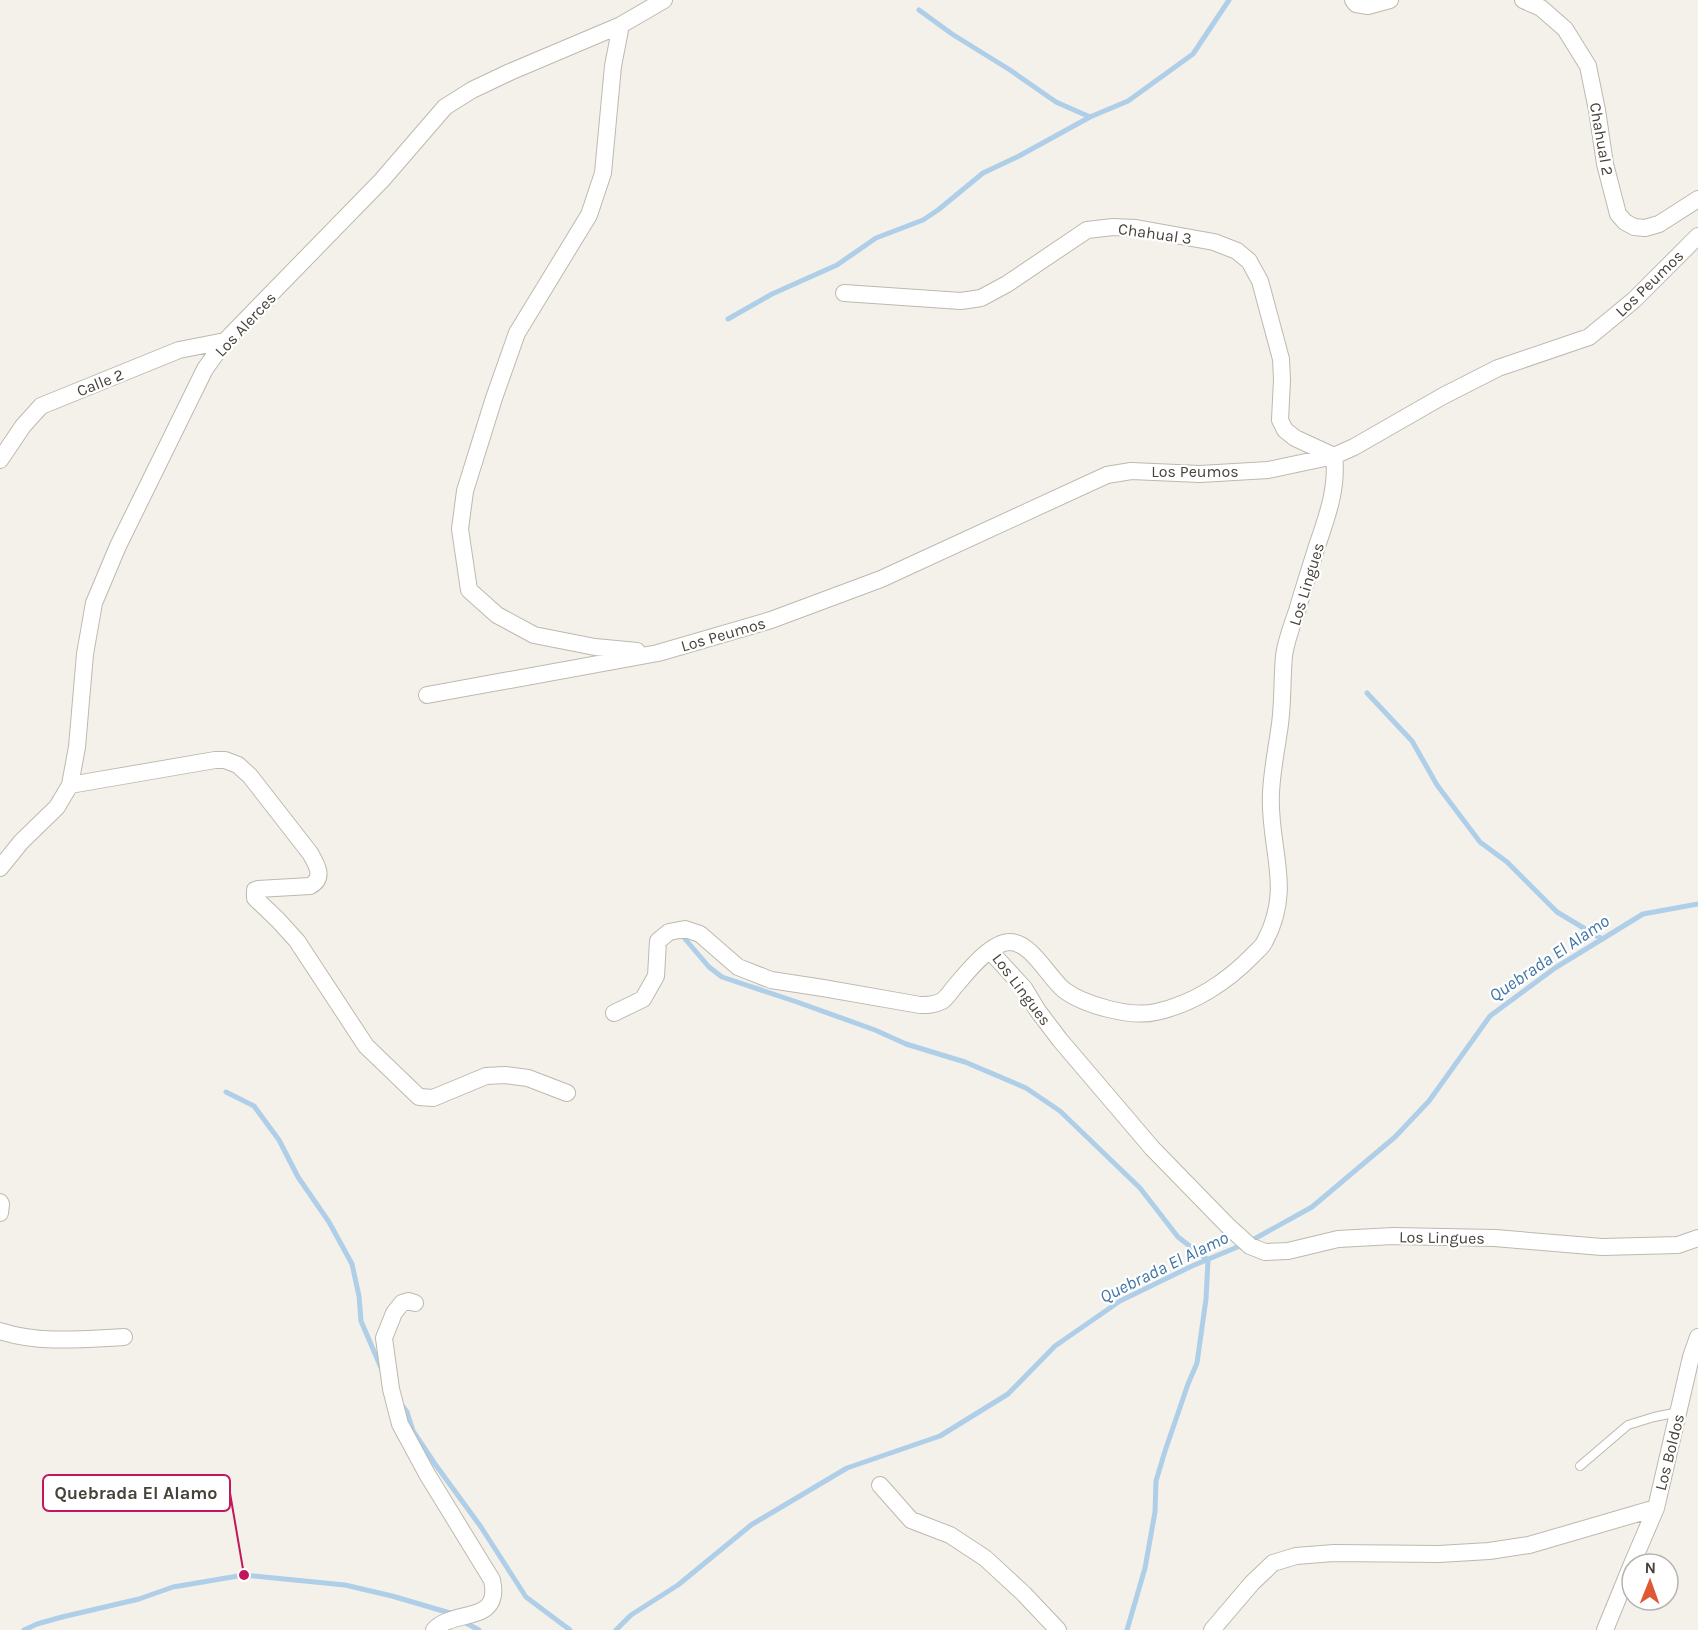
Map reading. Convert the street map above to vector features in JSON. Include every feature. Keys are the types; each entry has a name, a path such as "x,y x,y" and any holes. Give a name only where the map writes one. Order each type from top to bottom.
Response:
{"street":[{"name":"Los Alerces","path":"0,868 21,842 57,807 70,785 85,654 94,603 118,546 205,369 225,341 382,180 445,107 472,90 510,72 621,25 664,0"},
{"path":"1353,0 1356,4 1368,6 1390,0"},
{"name":"Chahual 2","path":"1523,0 1541,8 1564,29 1588,66 1605,164 1618,214 1625,222 1634,227 1645,228 1659,224 1698,199"},
{"path":"621,25 613,66 603,173 589,215 517,333 465,491 460,530 470,590 496,615 534,635 595,647 658,653"},
{"name":"Chahual 3","path":"844,293 961,301 981,298 1007,284 1087,230 1113,227 1136,228 1214,242 1237,251 1249,261 1260,281 1281,359 1280,420 1285,430 1294,438 1334,456"},
{"name":"Los Peumos","path":"427,695 658,653 771,620 881,579 1107,475 1131,471 1200,474 1268,470 1334,456 1498,368 1589,337 1634,300 1698,236"},
{"name":"Calle 2","path":"0,460 23,426 41,406 179,350 225,341"},
{"name":"Los Lingues","path":"1334,456 1333,490 1285,653 1280,723 1274,756 1271,794 1280,892 1276,917 1264,944 1217,986 1183,1004 1154,1013 1130,1013 1094,1005 1064,990 1030,952 1019,945 1010,942 998,945 990,951 1024,988 1060,1040 1152,1148 1228,1227 1250,1246 1266,1252 1288,1251 1338,1239 1393,1236 1495,1238 1613,1247 1678,1245 1698,1238"},
{"path":"70,785 215,760 225,760 238,765 250,776 310,853 318,867 319,877 315,884 258,889 255,890 255,898 297,941 366,1046 389,1069 419,1097 433,1098 486,1076 505,1075 528,1078 567,1093"},
{"path":"614,1013 643,999 656,976 658,941 669,932 686,928 700,934 738,967 771,980 920,1005 933,1005 944,999 972,966 990,951"},
{"path":"0,1202 2,1204 0,1213"},
{"path":"415,1303 409,1301 402,1303 394,1313 384,1338 400,1424 427,1474 492,1580 495,1593 492,1601 482,1612 456,1618 437,1626 434,1630"},
{"path":"0,1331 20,1338 60,1340 124,1337"},
{"name":"Los Boldos","path":"1637,1552 1656,1508 1679,1412 1695,1360 1698,1337"},
{"path":"880,1485 911,1520 950,1535 985,1558 1058,1630"},
{"path":"1212,1630 1252,1583 1273,1563 1296,1556 1334,1553 1439,1554 1489,1551 1528,1545 1656,1508"},
{"name":"Los Boldos","path":"1605,1630 1620,1593"}],"lane":[{"path":"1580,1466 1628,1425 1679,1412"}],"waterway":[{"path":"728,319 772,294 837,265 876,238 923,220 983,173 1090,117 1128,101 1193,54 1229,0"},
{"path":"919,10 1056,102 1090,117"},
{"path":"1367,693 1412,741 1437,785 1480,842 1507,862 1557,912 1602,939"},
{"name":"Quebrada El Alamo","path":"616,1630 631,1615 678,1585 751,1525 847,1468 940,1436 1008,1394 1055,1346 1120,1301 1192,1266 1247,1243 1312,1207 1395,1137 1429,1101 1490,1016 1555,968 1643,914 1698,904"},
{"path":"680,933 709,967 722,977 875,1030 906,1044 965,1062 1026,1088 1060,1111 1140,1188 1178,1237 1208,1260 1206,1299 1197,1363 1156,1481 1155,1512 1145,1568 1127,1630"},
{"path":"226,1092 254,1106 279,1140 298,1177 329,1222 352,1264 359,1296 361,1321 382,1370"},
{"path":"401,1404 407,1412 413,1431 481,1527 526,1597 570,1630"},
{"name":"Quebrada El Alamo","path":"24,1630 37,1624 139,1599 173,1587 244,1575 345,1585 392,1596 454,1616"},
{"name":"Quebrada El Alamo","path":"462,1621 479,1630"}],"place":[{"name":"Quebrada El Alamo","path":"244,1575"}]}
